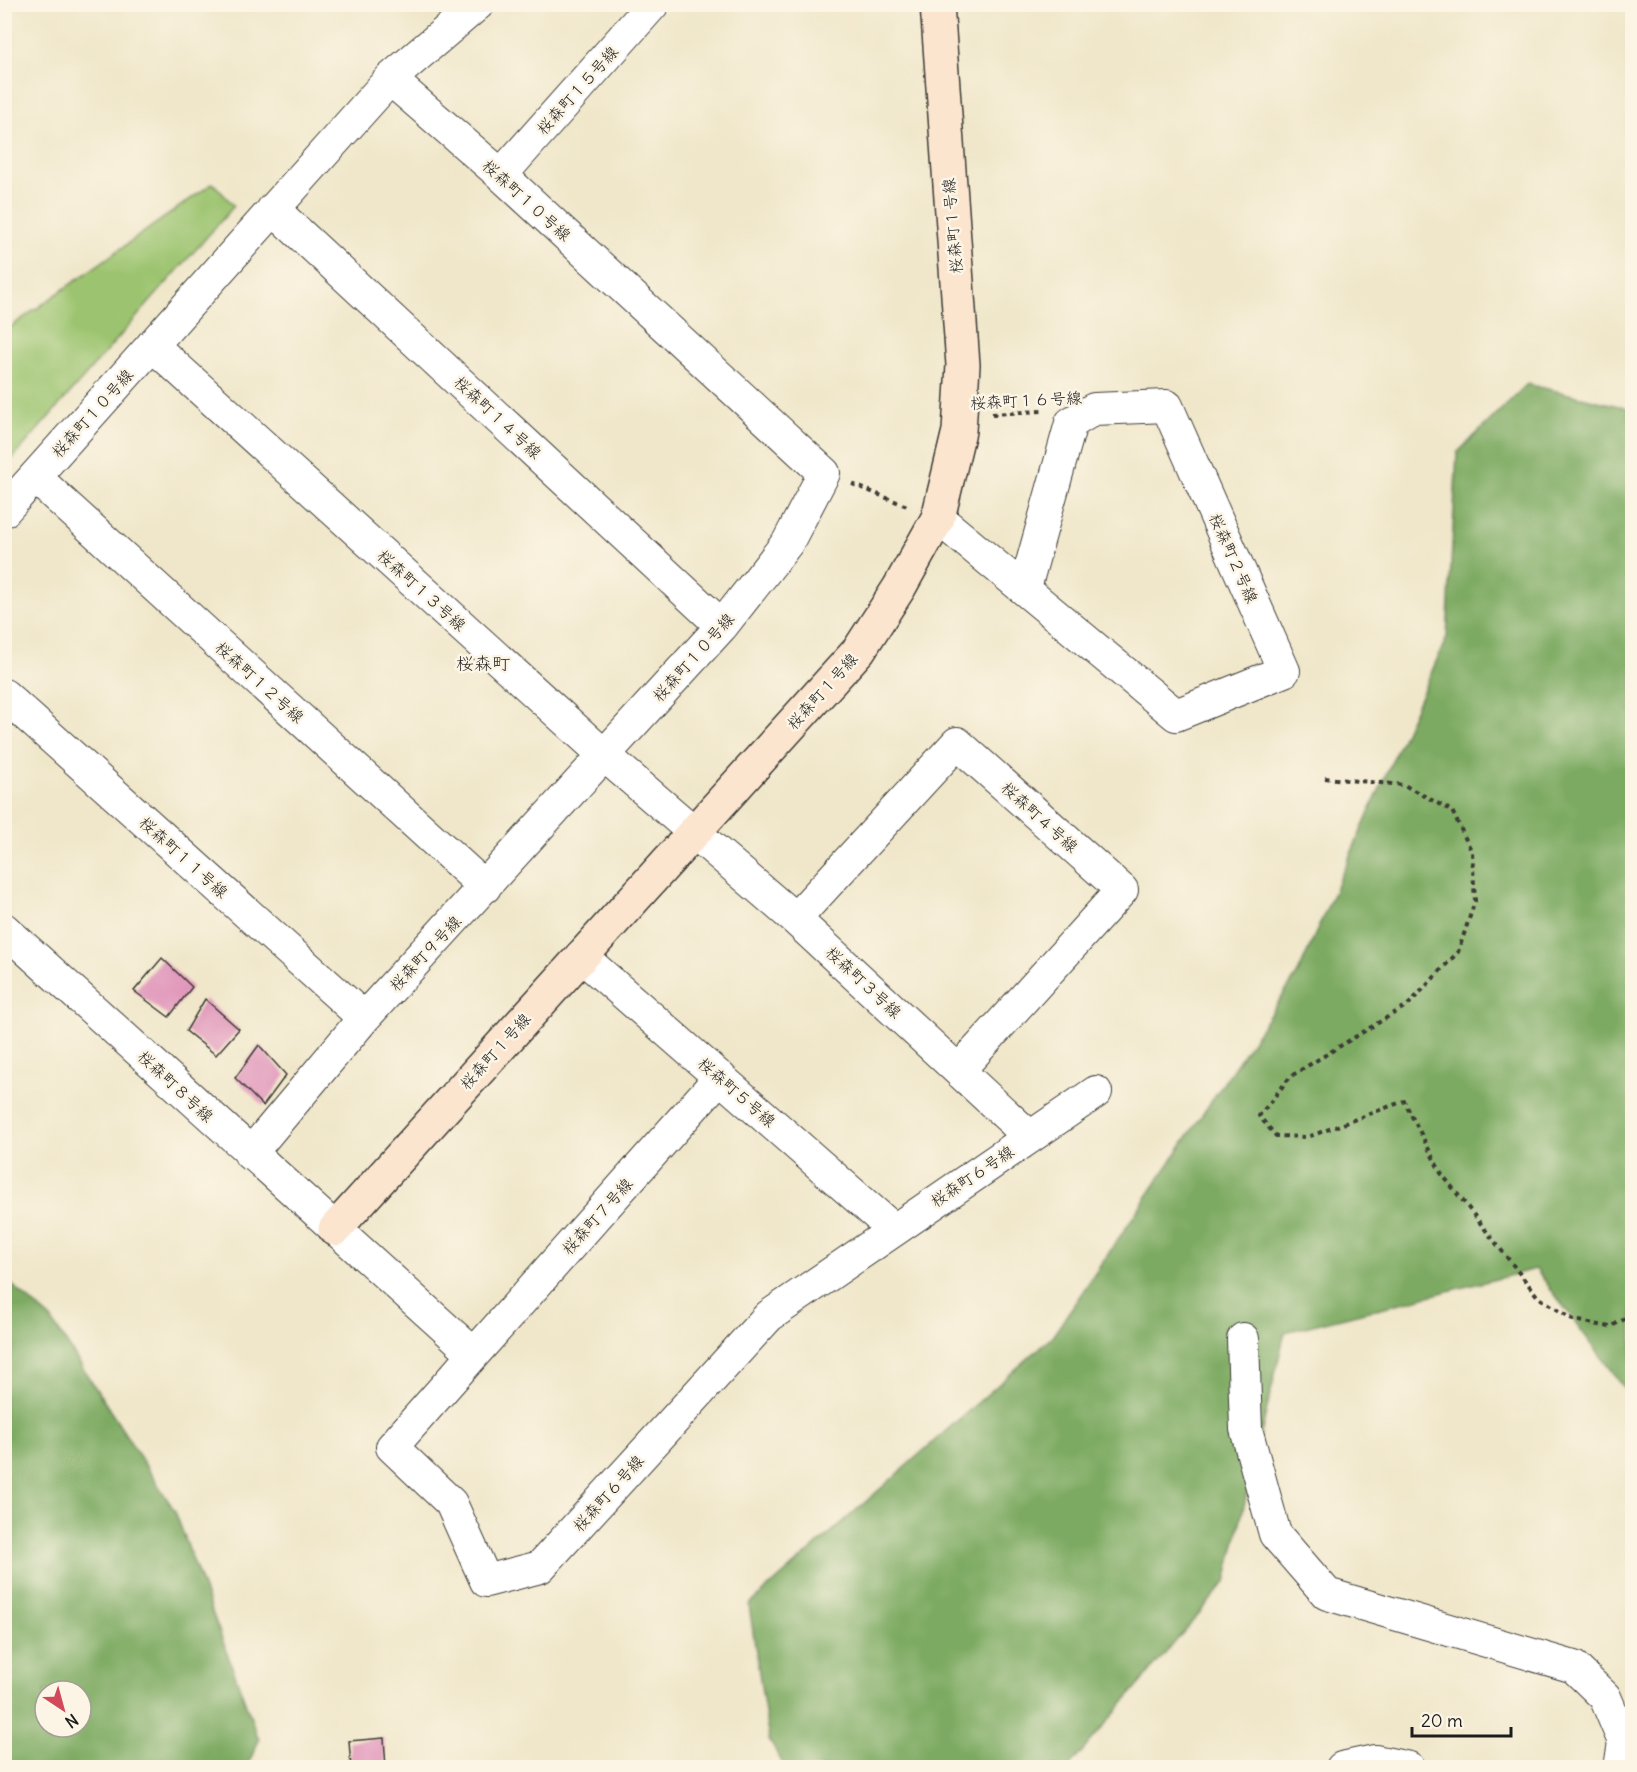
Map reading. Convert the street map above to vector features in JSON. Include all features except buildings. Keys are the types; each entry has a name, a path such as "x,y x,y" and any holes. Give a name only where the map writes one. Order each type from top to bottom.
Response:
{"street":[{"path":"390,79 478,4"},
{"name":"桜森町１５号線","path":"501,175 653,4"},
{"name":"桜森町１号線","path":"335,1229 859,650 899,588 938,518 959,431 963,365 937,4"},
{"name":"桜森町１０号線","path":"4,511 390,79 501,175 824,473 788,542 722,626 604,754"},
{"name":"桜森町１４号線","path":"273,209 722,626"},
{"name":"桜森町１３号線","path":"152,345 604,754 694,832"},
{"name":"桜森町２号線","path":"938,518 1176,715 1284,671 1167,406 1094,409"},
{"path":"1025,588 1071,423 1094,409"},
{"name":"桜森町１２号線","path":"35,477 485,887"},
{"name":"桜森町１１号線","path":"4,695 364,1018"},
{"name":"桜森町４号線","path":"795,919 957,742 1122,890 959,1070"},
{"name":"桜森町９号線","path":"250,1154 364,1018 604,754"},
{"name":"桜森町３号線","path":"694,832 795,919 1030,1137"},
{"name":"桜森町８号線","path":"9,942 335,1229"},
{"name":"桜森町５号線","path":"581,956 893,1229"},
{"name":"桜森町７号線","path":"474,1354 720,1077"},
{"name":"桜森町６号線","path":"474,1354 392,1447 451,1503 486,1581 540,1567 769,1316 1096,1092"},
{"path":"335,1229 474,1354"},
{"path":"1243,1340 1246,1429 1275,1534 1327,1594 1574,1667 1605,1697 1624,1742 1620,1767"},
{"path":"1342,1767 1375,1761 1409,1767"}],"path":[{"name":"桜森町１６号線","path":"960,415 1094,409"},
{"path":"824,473 938,518"},
{"path":"1325,778 1404,785 1452,811 1472,852 1475,901 1458,952 1409,1004 1291,1076 1258,1116 1276,1136 1308,1137 1404,1101 1441,1173 1538,1297 1574,1320 1610,1328 1632,1315"}],"green space":[{"path":"213,183 234,206 5,467 5,331"},
{"path":"1527,384 1632,409 1632,1399 1536,1269 1285,1332 1226,1582 1069,1767 785,1767 769,1740 749,1605 1052,1337 1298,973 1447,637 1457,453"},
{"path":"4,1278 51,1319 175,1511 259,1740 247,1767 5,1767"}],"district":[{"name":"桜森町","path":"483,663"}]}
